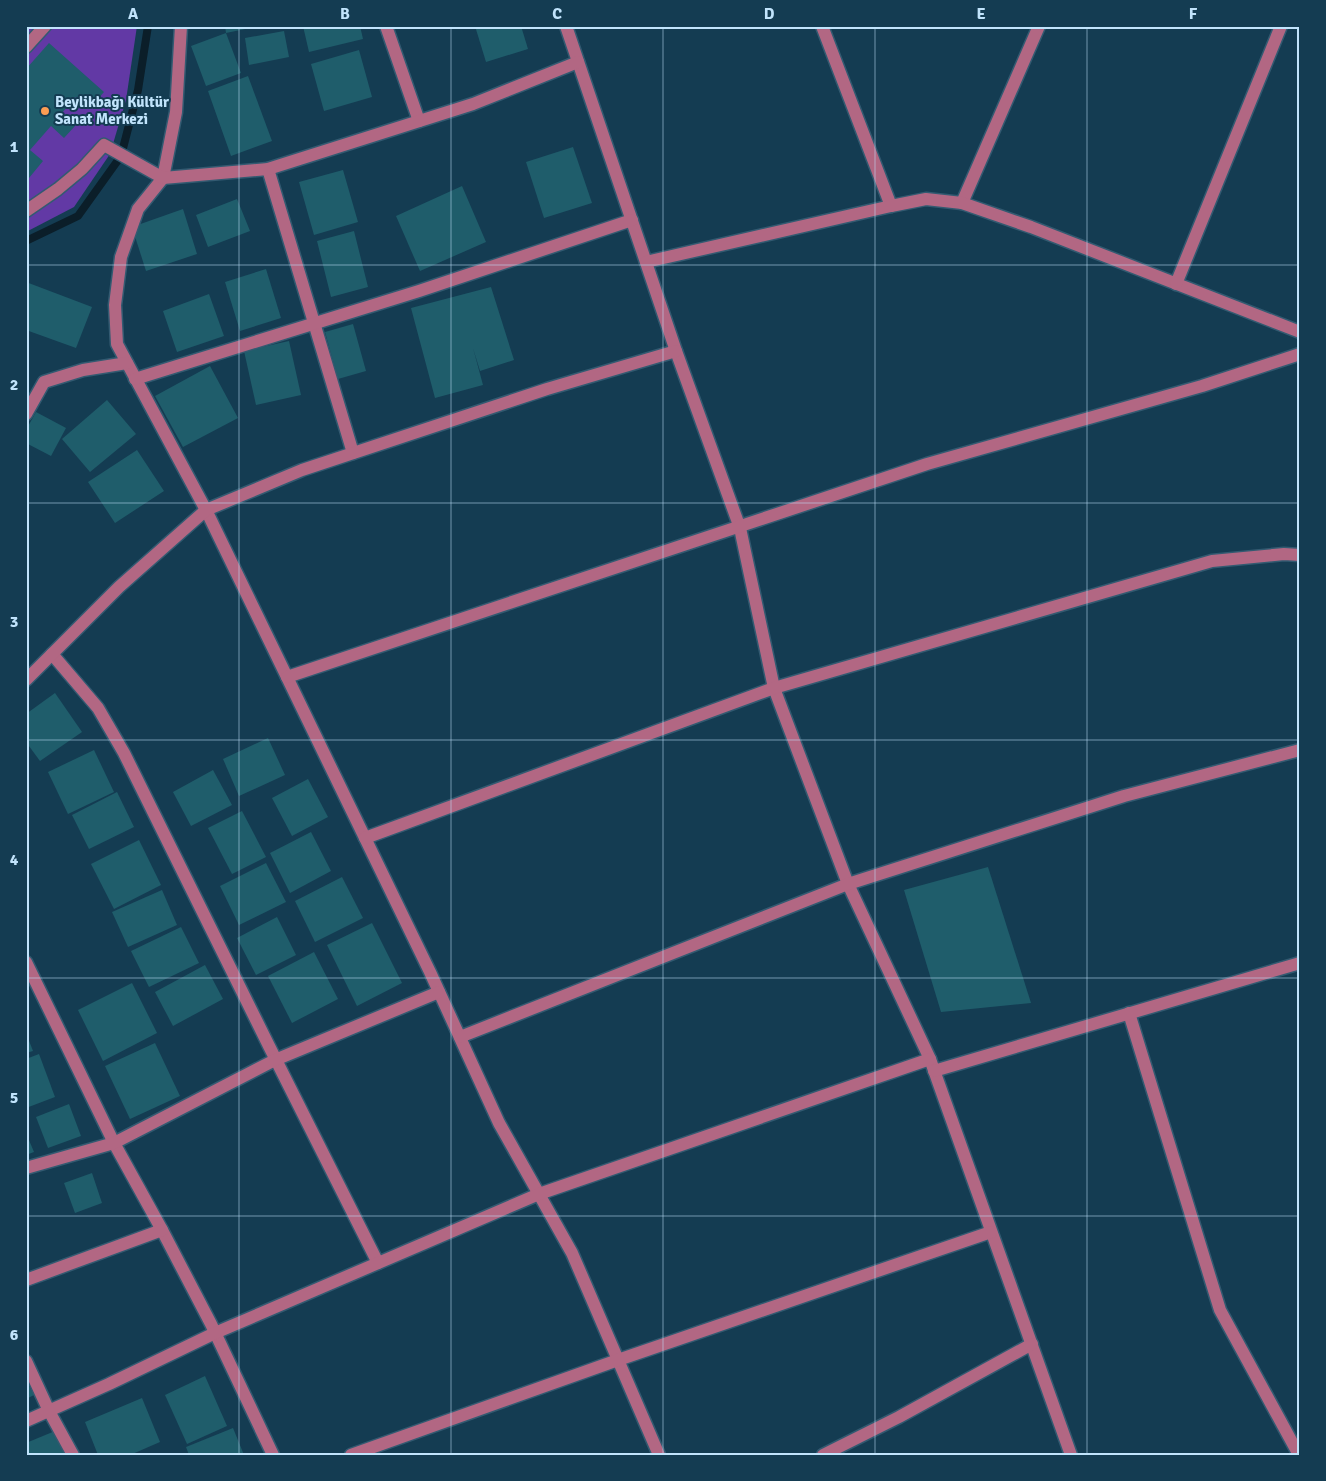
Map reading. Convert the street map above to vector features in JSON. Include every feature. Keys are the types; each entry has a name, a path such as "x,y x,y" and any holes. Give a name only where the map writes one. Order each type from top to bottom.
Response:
{"street":[{"path":"26,47 45,26"},
{"path":"181,26 176,112 163,178 138,210 121,257 115,305 117,344 206,510 439,992 499,1123 572,1253 659,1455"},
{"path":"386,26 419,121"},
{"path":"566,26 676,351 740,528 774,688 848,884 932,1065 1071,1455"},
{"path":"822,26 891,206"},
{"path":"962,203 1039,26"},
{"path":"1176,284 1281,26"},
{"path":"26,211 58,189 82,169 104,145 163,178 268,169 473,104 578,62"},
{"path":"268,169 352,453"},
{"path":"646,262 926,199 962,203 1031,227 1300,332"},
{"path":"135,379 419,291 632,220"},
{"path":"26,680 119,586 206,510 302,470 352,453 547,389 676,351"},
{"path":"287,677 740,528 926,464 1202,386 1300,354"},
{"path":"26,414 44,382 83,370 127,363"},
{"path":"365,838 774,688 1212,561 1284,554 1300,555"},
{"path":"52,654 98,708 124,753 275,1060 378,1263"},
{"path":"460,1037 848,884 1124,796 1300,750"},
{"path":"26,962 114,1143 162,1230 215,1334 273,1455"},
{"path":"26,1421 215,1334 539,1194 932,1065 1129,1013 1300,962"},
{"path":"26,1168 114,1143 275,1060 439,992"},
{"path":"1129,1013 1220,1310 1299,1455"},
{"path":"26,1280 162,1230"},
{"path":"351,1455 618,1360 991,1232"},
{"path":"823,1455 899,1417 1032,1344"},
{"path":"26,1361 48,1411 73,1455"}],"shaded area":[{"path":"26,26 137,26 126,100 110,154 74,207 26,232"}],"building":[{"path":"225,26 255,27 226,33"},
{"path":"303,26 360,26 363,39 309,52"},
{"path":"475,26 521,26 528,49 486,62"},
{"path":"284,31 289,57 249,65 245,38"},
{"path":"226,33 241,73 206,86 191,46"},
{"name":"Beylikbağı Kültür Sanat Merkezi","path":"49,43 104,92 89,109 76,97 61,114 75,126 64,138 51,126 30,150 43,161 29,178 26,175 26,69"},
{"path":"359,50 372,97 324,111 311,64"},
{"path":"248,76 272,141 231,156 208,91"},
{"path":"573,147 592,203 544,218 526,162"},
{"path":"343,170 358,222 314,235 299,182"},
{"path":"462,186 486,242 420,271 396,216"},
{"path":"237,199 250,231 208,247 196,215"},
{"path":"183,209 197,254 146,271 132,227"},
{"path":"354,231 368,287 331,297 317,241"},
{"path":"266,269 281,318 240,331 225,282"},
{"path":"26,282 92,307 76,348 26,330"},
{"path":"491,287 514,360 480,371 473,348 483,385 435,398 411,308"},
{"path":"209,294 224,336 177,352 163,311"},
{"path":"353,324 366,371 338,379 325,332"},
{"path":"289,341 301,395 256,405 244,351"},
{"path":"210,366 238,418 183,447 155,396"},
{"path":"107,400 136,434 90,472 62,439"},
{"path":"36,412 66,428 51,456 26,443 26,430"},
{"path":"137,450 164,491 115,523 88,482"},
{"path":"55,693 82,732 40,761 26,742 26,714"},
{"path":"268,738 285,775 239,796 223,759"},
{"path":"94,750 114,792 68,814 48,772"},
{"path":"213,770 232,805 191,826 173,792"},
{"path":"308,779 328,817 292,836 272,798"},
{"path":"117,792 134,827 89,849 72,815"},
{"path":"242,811 266,857 232,874 208,828"},
{"path":"311,832 331,871 290,893 270,853"},
{"path":"139,840 161,885 114,909 91,864"},
{"path":"266,863 286,902 239,925 220,886"},
{"path":"988,867 1031,1003 941,1012 904,890"},
{"path":"342,877 363,918 315,942 295,901"},
{"path":"162,890 177,925 128,947 112,912"},
{"path":"277,917 296,955 256,975 237,938"},
{"path":"372,923 402,983 357,1006 327,945"},
{"path":"181,927 199,963 149,987 131,951"},
{"path":"314,952 338,999 292,1023 268,976"},
{"path":"205,965 223,999 173,1026 155,992"},
{"path":"132,983 157,1033 103,1061 78,1010"},
{"path":"26,1033 33,1051 26,1053"},
{"path":"155,1043 180,1096 130,1119 105,1066"},
{"path":"39,1054 55,1097 26,1108 26,1059"},
{"path":"69,1104 81,1136 48,1148 36,1117"},
{"path":"26,1133 34,1152 26,1155"},
{"path":"92,1173 102,1203 75,1213 64,1183"},
{"path":"205,1376 227,1426 187,1444 165,1395"},
{"path":"26,1380 34,1395 26,1399"},
{"path":"142,1398 160,1442 130,1455 98,1455 85,1422"},
{"path":"233,1428 244,1455 189,1455 186,1447"},
{"path":"55,1431 65,1455 26,1455 26,1443"}],"waterway":[{"path":"26,241 78,216 121,156 138,90 148,26"}],"place":[{"name":"Beylikbağı Kültür Sanat Merkezi","path":"45,111"}]}
